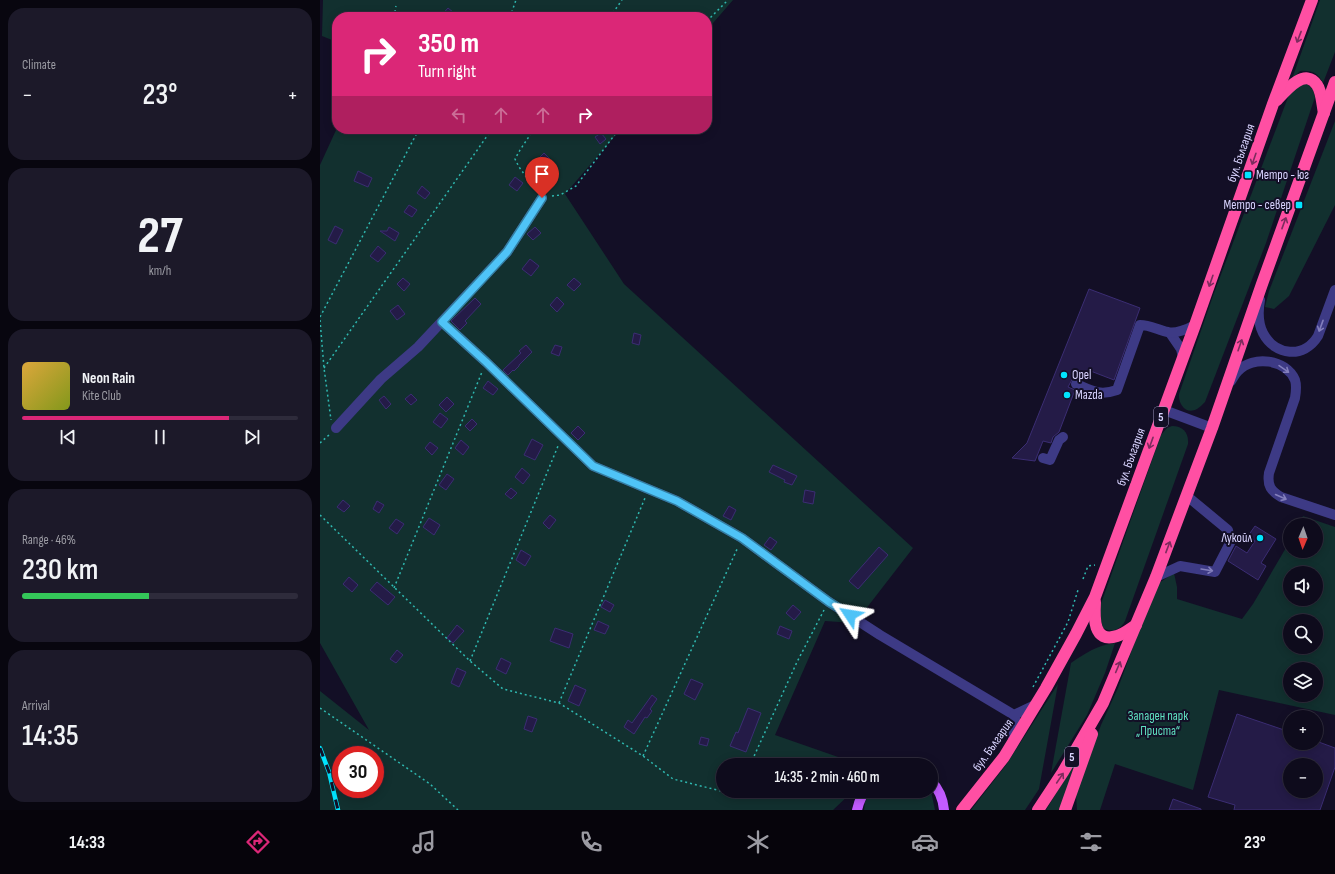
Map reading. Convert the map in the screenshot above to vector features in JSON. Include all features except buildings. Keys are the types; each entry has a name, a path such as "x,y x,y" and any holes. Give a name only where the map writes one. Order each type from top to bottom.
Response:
{"highway":[{"name":"бул. България","path":"962,810 1010,748 1037,704 1076,634 1095,596 1195,325 1273,104 1312,0"},
{"path":"1273,104 1292,85 1305,78 1312,80 1318,86 1324,114"},
{"name":"5","path":"1038,810 1064,772 1103,703 1156,576 1212,428 1335,82"},
{"path":"1095,596 1094,620 1099,633 1104,636 1116,636 1136,625"},
{"path":"1065,810 1103,703"}],"main road":[{"path":"938,790 944,810"},
{"path":"857,810 861,798"}],"street":[{"path":"336,428 381,379 418,347 507,252 542,198"},
{"path":"1262,284 1258,315 1263,334 1275,347 1291,352 1308,348 1314,342 1318,336 1335,290"},
{"path":"442,322 486,362 593,466 677,501 742,538 829,602 880,635 1014,715 1016,729 1010,748"},
{"path":"1076,384 1098,393 1108,393 1117,390 1140,325 1146,325 1170,333 1195,325"},
{"path":"1170,333 1181,349 1183,357"},
{"path":"1222,397 1237,372 1245,366 1255,363 1271,362 1282,366 1289,371 1295,380 1297,388 1295,398 1269,473 1269,487 1273,493 1282,497 1335,515"},
{"path":"1164,410 1212,428"},
{"path":"1043,458 1050,460 1059,440 1063,437"},
{"path":"1156,576 1180,566 1215,572 1230,543 1228,530 1187,496"},
{"path":"1014,715 1037,704"},
{"path":"1071,810 1073,788"}],"path":[{"path":"512,12 516,0"},
{"path":"614,12 622,0"},
{"path":"712,16 728,0"},
{"path":"395,12 396,6"},
{"path":"320,443 336,428 331,423 320,319 416,134"},
{"path":"324,368 488,134"},
{"path":"531,134 515,159 525,176 542,198 560,195 576,186 615,134"},
{"path":"394,588 486,362"},
{"path":"470,661 562,436"},
{"path":"559,703 649,489"},
{"path":"320,515 470,661 503,689 559,703 643,756 673,779 716,790"},
{"path":"643,756 742,538"},
{"path":"1083,579 1088,566"},
{"path":"1032,690 1068,622 1078,590"},
{"path":"753,758 797,662 829,602"},
{"path":"320,708 430,784 458,810"}],"green space":[{"path":"323,0 733,0 712,24 712,12 332,12 332,40 322,36"},
{"path":"1320,0 1335,0 1335,52 1323,83 1317,75 1308,71 1300,71 1292,79"},
{"path":"1307,84 1313,89 1315,97 1266,243 1205,402 1197,409 1189,411 1186,410 1181,405 1179,394 1214,293 1290,92 1295,86"},
{"path":"1335,121 1335,205 1289,296 1274,309 1265,307 1269,291"},
{"path":"334,134 617,134 565,194 624,284 913,548 855,623 825,621 775,735 841,758 716,758 716,798 846,798 833,810 320,810 320,691 369,730 320,643 320,165"},
{"path":"1172,426 1179,427 1186,433 1188,444 1125,621 1121,627 1116,630 1106,630 1103,628 1098,612 1161,435 1167,428"},
{"name":"Западен парк „Приста“","path":"1323,523 1335,527 1335,715 1323,712 1323,710 1312,710 1219,690 1193,790 1115,764 1100,810 1077,810 1076,794 1101,725 1118,688 1141,625 1159,583 1174,573 1177,587 1177,599 1242,619 1253,604 1283,553 1283,558 1323,558"},
{"path":"1115,643 1105,673 1087,715 1051,773 1071,663 1092,650"},
{"path":"1058,684 1039,789 1025,810 971,810 1006,765"},
{"path":"1074,764 1077,765 1060,810 1046,810"},
{"path":"867,798 932,798 935,810 864,810"}],"railway":[{"path":"320,748 329,772 338,810"}],"place":[{"name":"Метро - юг","path":"1248,175"},
{"name":"Метро - север","path":"1299,205"},
{"name":"Opel","path":"1064,375"},
{"name":"Mazda","path":"1067,395"},
{"name":"Лукойл","path":"1260,538"}],"route":[{"path":"542,198 507,252 442,322 486,362 593,466 677,501 742,538 829,602 850,615"}]}
